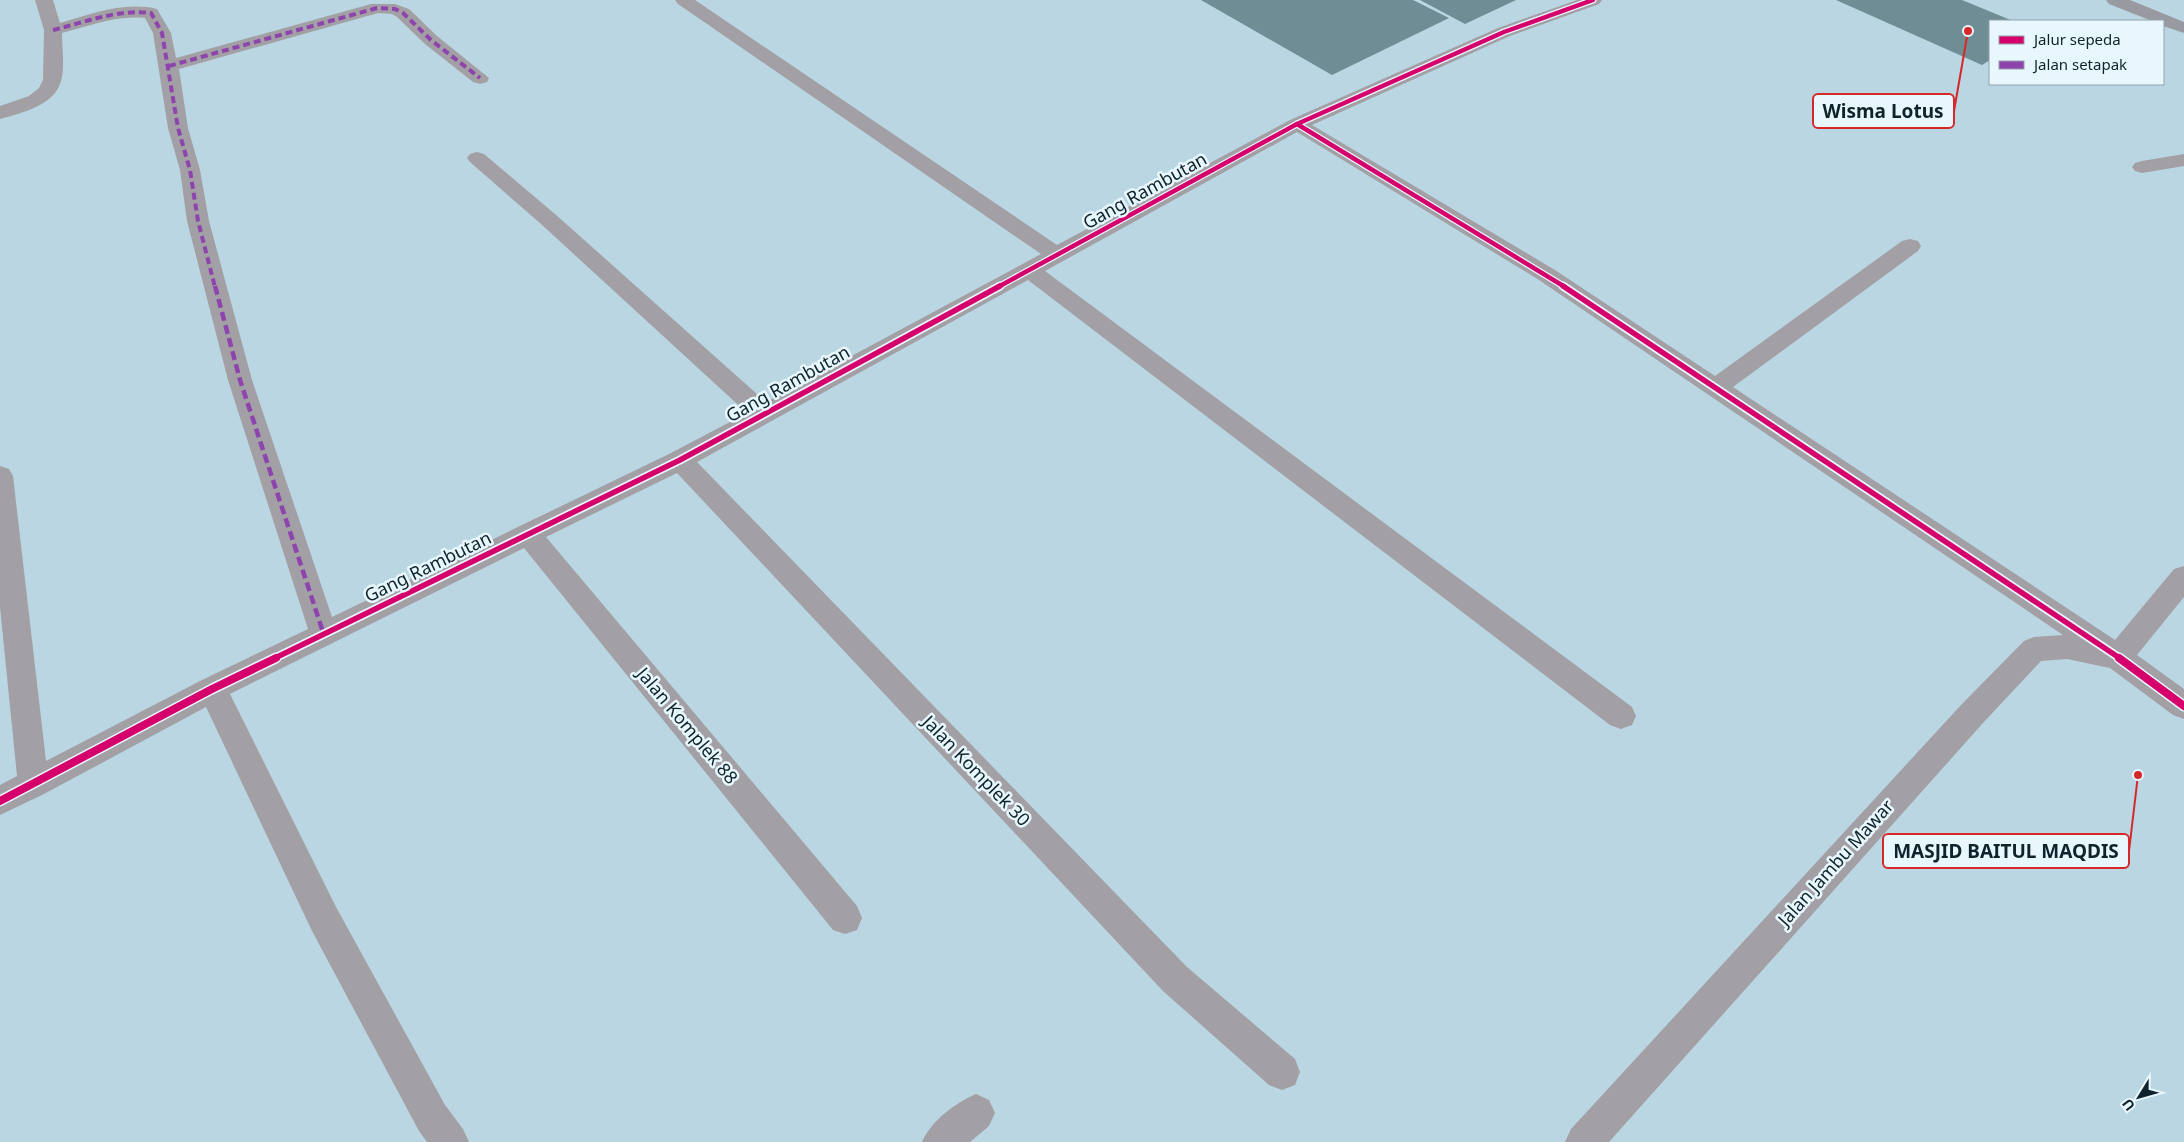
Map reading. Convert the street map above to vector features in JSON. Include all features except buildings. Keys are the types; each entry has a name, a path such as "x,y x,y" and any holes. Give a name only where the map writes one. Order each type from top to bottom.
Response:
{"main road":[{"path":"2115,0 2184,28"}],"street":[{"path":"0,113 36,100 47,91 52,80 53,30 44,0"},
{"path":"684,0 1058,256"},
{"name":"Gang Rambutan","path":"0,801 212,688 680,460 1058,256 1297,124 1504,32 1593,0"},
{"path":"169,66 359,12 387,7 403,13 431,40 480,78"},
{"path":"53,30 124,12 140,11 151,13 162,32 178,128 190,170 198,221 240,380 324,635"},
{"path":"1297,124 1547,275 2118,657 2184,577"},
{"path":"477,158 548,219 764,414"},
{"path":"1715,388 1910,246"},
{"path":"1030,270 1621,716"},
{"name":"Jalan Komplek 30","path":"680,460 1174,979 1282,1072"},
{"path":"0,476 33,784"},
{"name":"Jalan Komplek 88","path":"528,534 845,918"},
{"name":"Jalan Jambu Mawar","path":"1584,1142 1873,822 2034,649 2067,647 2118,657 2184,706"},
{"path":"212,688 324,919 432,1118 450,1142"},
{"path":"942,1142 976,1113"}],"lane":[{"path":"2142,167 2184,160"}],"marked path":[{"path":"169,66 377,8 395,9 403,13 431,40 480,78"},
{"path":"53,30 114,14 139,12 151,13 162,33 178,128 190,170 198,221 240,380 324,635"}],"cycle path":[{"path":"0,801 212,689 680,460 1297,124 1504,32 1593,0"},
{"path":"1297,124 1547,275 2118,657 2184,706"}],"place":[{"name":"Wisma Lotus","path":"1968,31"},
{"name":"MASJID BAITUL MAQDIS","path":"2138,775"}]}
